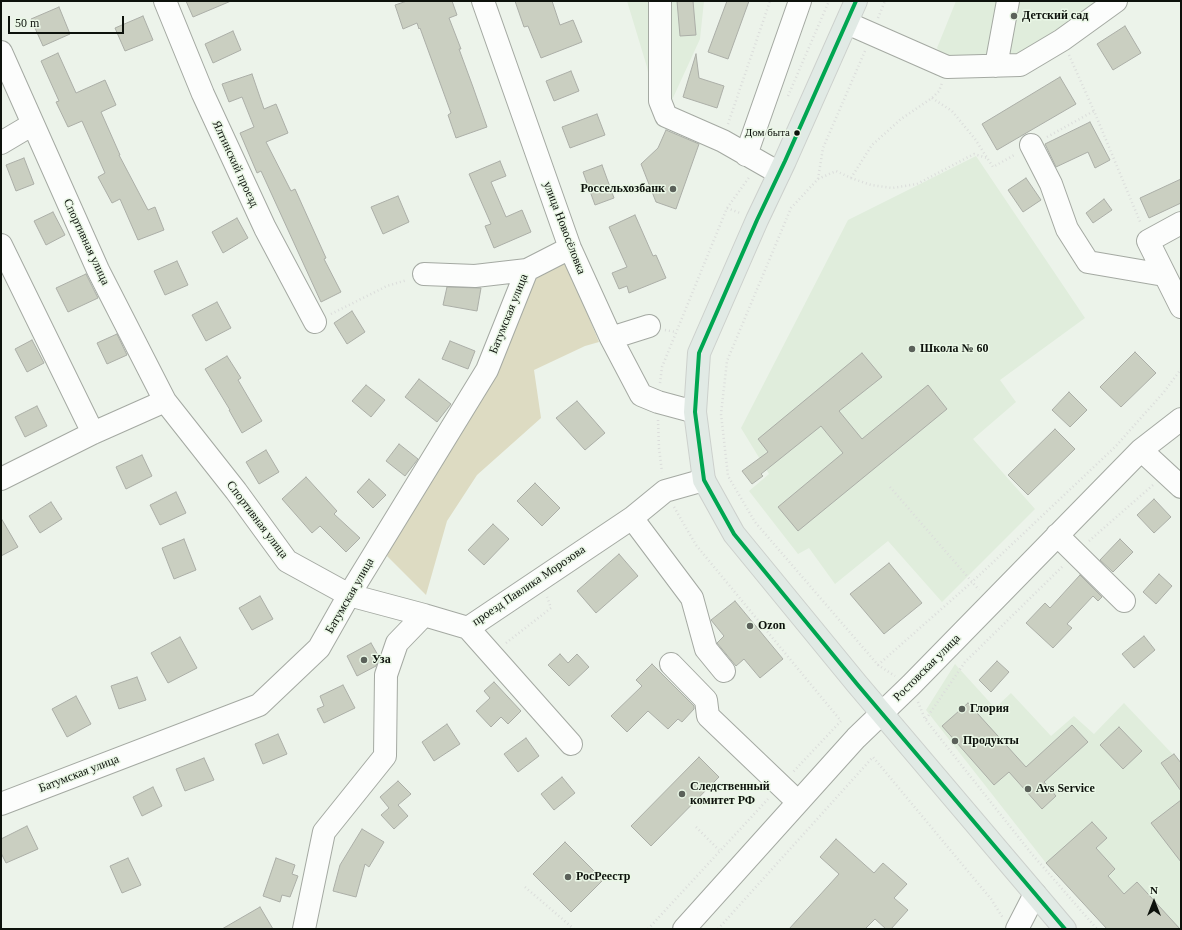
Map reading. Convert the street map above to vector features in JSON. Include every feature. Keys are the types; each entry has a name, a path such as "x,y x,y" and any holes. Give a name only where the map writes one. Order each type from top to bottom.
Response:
{"main road":[{"path":"856,1 780,174 757,220 699,353 695,412 704,480 734,534 882,713 1065,929"}],"street":[{"name":"Ялтинский проезд","path":"165,1 204,94 262,221 314,322"},
{"name":"улица Новосёловка","path":"483,1 570,248 611,338 641,395 658,402 695,412"},
{"path":"660,1 660,101 666,116 723,141 780,174"},
{"path":"746,155 800,1"},
{"path":"996,66 1008,1"},
{"path":"847,24 947,67 1020,65 1062,40 1116,1"},
{"name":"Спортивная улица","path":"1,52 98,270 165,401 236,491 286,561 349,595 424,615"},
{"path":"1,143 33,124"},
{"path":"1031,145 1051,184 1068,229 1088,262 1164,275"},
{"path":"1181,223 1148,241 1181,306"},
{"path":"1,245 93,433"},
{"name":"Батумская улица","path":"1,804 260,704 319,648 349,595 487,370 527,270 570,248"},
{"path":"424,274 475,276 527,270"},
{"path":"611,338 649,326"},
{"path":"1,479 93,433 165,401"},
{"name":"Ростовская улица","path":"684,929 856,738 911,685 1141,450 1181,419"},
{"path":"1141,450 1173,480"},
{"name":"проезд Павлика Морозова","path":"424,615 468,628 632,518 665,491 704,480"},
{"path":"632,518 692,598 706,649 724,671"},
{"path":"1057,535 1124,601"},
{"path":"304,929 324,832 385,756 386,675 397,643 424,615"},
{"path":"468,628 571,744"},
{"path":"671,664 706,700 708,716 798,802"},
{"path":"1011,926 1035,894"}],"path":[{"path":"723,141 770,1"},
{"path":"787,98 829,1"},
{"path":"818,179 823,148 872,35"},
{"path":"1062,40 1094,111 1148,241"},
{"path":"851,178 872,145 901,119 932,98 939,91 947,67"},
{"path":"932,98 952,111 975,139 993,166 1094,111"},
{"path":"987,158 974,154 917,184 892,188 871,185 836,171 818,179 791,208 727,361 721,414 728,476 755,522 878,665 911,685 926,719 1031,853 1097,929"},
{"path":"727,208 746,216"},
{"path":"314,322 388,286 424,274"},
{"path":"878,665 972,582 1115,447 1164,392 1181,369"},
{"path":"926,719 965,662 1075,554 1173,480"},
{"path":"890,488 972,582 989,604"},
{"path":"491,654 551,608 540,579"},
{"path":"648,929 719,850 841,721 831,709"},
{"path":"718,929 873,757 991,899 1011,926"},
{"path":"696,827 719,850"},
{"path":"525,887 574,929"}],"shaded area":[{"path":"627,1 704,1 700,39 672,100 655,111 647,67"},
{"name":"Детский сад","path":"956,1 1098,1 1057,32 1016,56 949,62 937,48"},
{"name":"Школа № 60","path":"976,156 1085,318 1000,380 1016,402 973,439 1035,509 942,602 888,541 835,584 809,548 798,554 749,491 769,474 741,428 848,220"},
{"path":"566,262 599,342 585,346 534,370 541,418 477,475 447,521 426,595 387,556 410,507 533,277"},
{"path":"955,664 995,708 1011,693 1051,736 1074,716 1094,734 1124,703 1181,763 1181,929 1107,929 1046,863 926,710"}],"building":[{"path":"186,1 231,1 193,17"},
{"path":"407,1 452,1 457,15 449,18 487,127 456,138 448,115 451,113 420,28 419,29 417,23 403,29 395,5"},
{"path":"515,1 552,1 560,25 573,20 582,42 541,58 528,26 524,27"},
{"path":"677,1 693,1 696,35 680,36"},
{"path":"727,1 749,1 728,59 708,52"},
{"path":"59,7 70,34 43,46 31,19"},
{"path":"143,16 153,40 125,51 115,28"},
{"path":"1125,26 1141,53 1113,70 1097,44"},
{"path":"233,31 241,50 213,63 205,44"},
{"path":"58,53 76,93 105,80 116,105 101,112 119,155 148,210 155,207 164,230 138,240 120,199 112,203 98,177 105,173 82,121 68,127 56,102 59,101 41,61"},
{"path":"696,54 699,78 724,86 717,108 683,97"},
{"path":"571,71 579,91 554,101 546,81"},
{"path":"252,74 264,109 276,104 288,133 266,142 291,191 295,189 326,258 324,259 341,292 321,302 261,171 257,173 240,133 254,127 242,97 229,102 222,84"},
{"path":"1060,77 1076,104 997,150 982,124"},
{"path":"597,114 605,135 570,148 562,127"},
{"path":"1090,122 1110,160 1095,168 1088,152 1056,167 1045,144"},
{"path":"666,130 699,144 676,209 656,202 641,164 658,148"},
{"path":"24,158 34,184 16,191 6,165"},
{"path":"500,161 506,176 491,182 506,217 522,210 531,232 494,248 485,226 491,224 469,174"},
{"path":"602,165 614,198 595,205 583,172"},
{"path":"1026,178 1041,200 1023,212 1008,190"},
{"path":"1181,179 1181,203 1149,218 1140,198"},
{"path":"398,196 409,222 383,234 371,207"},
{"path":"1104,199 1112,210 1093,223 1086,213"},
{"path":"53,212 65,235 46,245 34,221"},
{"path":"635,215 653,256 656,255 666,278 629,293 627,286 619,289 612,273 627,267 609,227"},
{"path":"237,218 248,238 223,253 212,232"},
{"path":"177,261 188,285 165,295 154,271"},
{"path":"86,274 98,298 68,312 56,288"},
{"path":"447,287 481,288 477,311 443,305"},
{"path":"217,302 231,328 206,341 192,315"},
{"path":"352,311 365,332 347,344 334,323"},
{"path":"117,334 127,355 107,364 97,343"},
{"path":"32,340 44,363 27,372 15,349"},
{"path":"450,341 475,351 468,369 442,359"},
{"path":"1135,352 1156,373 1121,407 1100,387"},
{"path":"862,353 882,377 839,411 862,439 928,385 947,409 798,531 778,507 843,453 821,426 761,474 763,476 752,484 742,471 768,452 758,439"},
{"path":"227,356 241,378 238,380 262,421 242,433 205,369"},
{"path":"419,379 451,404 437,422 405,397"},
{"path":"366,385 385,400 371,417 352,401"},
{"path":"1069,392 1087,410 1070,427 1052,410"},
{"path":"577,401 605,433 585,450 556,418"},
{"path":"37,406 47,426 25,437 15,417"},
{"path":"1055,429 1075,449 1028,495 1008,475"},
{"path":"399,444 418,459 405,476 386,461"},
{"path":"266,450 279,472 259,484 246,462"},
{"path":"142,455 152,476 126,489 116,467"},
{"path":"306,477 337,511 334,514 360,538 346,552 320,526 312,533 282,499"},
{"path":"369,479 386,495 373,508 357,492"},
{"path":"535,483 560,508 542,526 517,501"},
{"path":"176,492 186,513 160,525 150,505"},
{"path":"1154,499 1171,517 1154,533 1137,515"},
{"path":"51,502 62,519 40,533 29,516"},
{"path":"1,518 18,547 1,556"},
{"path":"493,524 509,539 484,565 468,550"},
{"path":"184,539 196,570 174,579 162,548"},
{"path":"1120,539 1133,552 1113,572 1100,560"},
{"path":"619,554 638,576 596,613 577,591"},
{"path":"889,563 922,603 884,634 850,594"},
{"path":"1159,574 1172,586 1156,604 1143,592"},
{"path":"1080,575 1102,597 1098,601 1093,596 1067,624 1072,628 1053,648 1026,623 1045,603 1050,608"},
{"path":"260,596 273,619 252,630 239,608"},
{"path":"735,601 783,659 760,678 744,659 736,666 717,643 724,636 711,620"},
{"path":"1144,636 1155,650 1134,668 1122,654"},
{"path":"180,637 197,668 168,683 151,653"},
{"name":"Уза","path":"371,643 379,657 376,666 357,676 347,656"},
{"path":"560,654 568,663 577,654 589,667 569,686 548,665"},
{"path":"997,661 1009,672 991,692 979,680"},
{"path":"652,664 694,706 694,709 682,722 678,719 668,729 648,711 627,732 611,716 642,686 636,680"},
{"path":"137,677 146,700 119,709 111,686"},
{"path":"494,682 521,711 508,724 501,717 491,727 476,711 490,698 484,691"},
{"path":"343,685 355,708 324,723 317,709 324,706 320,696"},
{"path":"76,696 91,724 67,737 52,709"},
{"path":"968,703 1026,767 1072,725 1088,742 1044,782 1056,796 1042,809 1009,772 994,785 942,726"},
{"path":"447,724 460,744 434,761 422,742"},
{"path":"1119,727 1142,751 1123,769 1100,745"},
{"path":"278,734 287,754 263,764 255,744"},
{"path":"526,738 539,756 518,772 504,754"},
{"path":"1174,754 1181,763 1181,791 1161,763"},
{"name":"Следственный комитет РФ","path":"699,757 719,777 651,846 631,826"},
{"path":"204,758 214,780 185,791 176,769"},
{"path":"562,777 575,793 554,810 541,794"},
{"path":"398,781 411,794 398,805 408,816 394,829 381,815 389,808 380,797"},
{"path":"153,787 162,806 142,816 133,797"},
{"path":"1181,800 1181,862 1151,823"},
{"path":"1092,822 1107,838 1096,848 1115,869 1108,876 1124,894 1137,882 1180,929 1107,929 1046,863"},
{"path":"27,826 38,849 6,863 1,853 1,839"},
{"path":"362,829 384,842 369,867 365,864 356,897 333,891 340,865"},
{"path":"836,839 874,873 883,863 907,884 894,898 908,910 891,929 886,929 875,919 865,929 789,929 839,874 820,857"},
{"name":"РосРеестр","path":"565,842 603,880 571,912 533,874"},
{"path":"128,858 141,885 122,893 110,866"},
{"path":"276,858 295,865 292,874 298,876 290,897 282,895 280,902 263,896"},
{"path":"260,907 273,929 222,929"}],"transit line":[{"path":"856,1 785,161 757,220 699,353 695,412 704,480 734,534 857,684 1065,929"}],"place":[{"name":"Детский сад","path":"1014,16"},
{"name":"Дом быта","path":"797,133"},
{"name":"Россельхозбанк","path":"673,189"},
{"name":"Школа № 60","path":"912,349"},
{"name":"Ozon","path":"750,626"},
{"name":"Уза","path":"364,660"},
{"name":"Глория","path":"962,709"},
{"name":"Продукты","path":"955,741"},
{"name":"Avs Service","path":"1028,789"},
{"name":"Следственный комитет РФ","path":"682,794"},
{"name":"РосРеестр","path":"568,877"}]}
